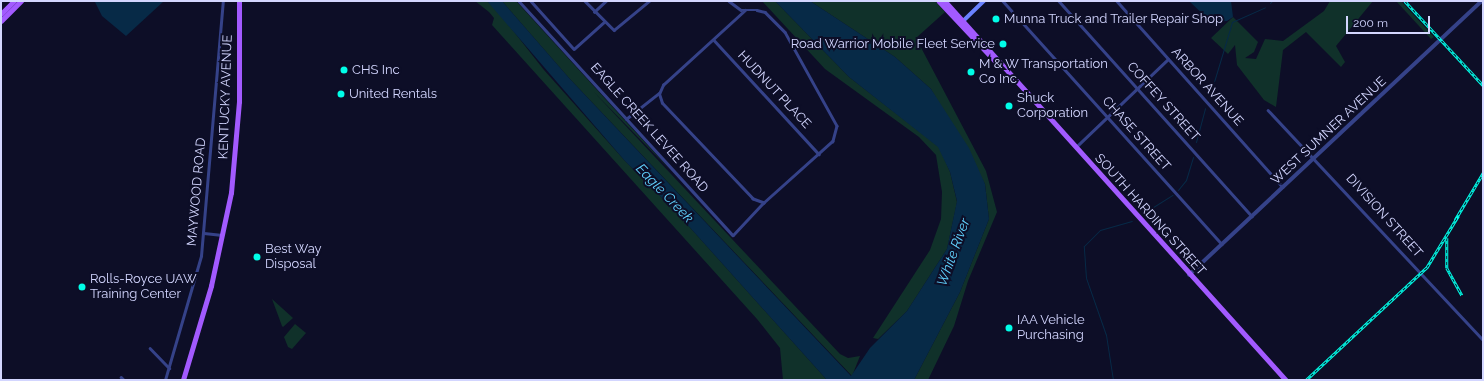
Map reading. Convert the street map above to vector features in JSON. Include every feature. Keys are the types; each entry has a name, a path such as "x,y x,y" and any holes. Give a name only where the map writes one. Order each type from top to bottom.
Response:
{"main road":[{"path":"1,14 14,1"},
{"path":"1,21 21,1"},
{"name":"KENTUCKY AVENUE","path":"183,380 223,237 238,122 239,1"},
{"path":"939,1 962,22"},
{"path":"946,1 962,22"},
{"path":"962,22 984,1"},
{"name":"SOUTH HARDING STREET","path":"962,22 1189,275 1286,380"}],"street":[{"name":"MAYWOOD ROAD","path":"165,380 198,274 204,233 223,1"},
{"name":"EAGLE CREEK LEVEE ROAD","path":"519,1 733,235 763,203"},
{"path":"531,1 574,49 604,22"},
{"path":"585,1 604,22 616,30 649,1"},
{"path":"594,12 606,1"},
{"path":"659,93 662,103 755,201 763,203 820,154 835,138 836,122 785,32 765,12 745,10 729,1"},
{"name":"CHASE STREET","path":"1003,1 1222,244"},
{"name":"COFFEY STREET","path":"1059,1 1252,216"},
{"name":"ARBOR AVENUE","path":"1116,1 1283,187"},
{"name":"WEST SUMNER AVENUE","path":"1189,275 1482,1"},
{"path":"626,119 659,93 663,85 714,40 745,10"},
{"name":"HUDNUT PLACE","path":"714,40 820,154"},
{"path":"1075,148 1168,59"},
{"name":"DIVISION STREET","path":"1268,110 1315,157 1483,340"},
{"path":"204,233 217,233 223,237"},
{"path":"150,348 169,368"},
{"path":"121,377 124,380"}],"green space":[{"path":"475,1 487,1 496,9 544,70 625,161 676,212 827,380 783,380 780,348 757,319 492,25 494,18"},
{"path":"502,1 516,1 672,172 593,91 840,354 848,358 860,356 852,376 569,78"},
{"path":"762,1 775,1 849,77 939,147 950,172 957,202 947,249 907,311 878,339 873,338 930,250 941,219 942,192 936,155 919,137 825,69"},
{"path":"810,1 935,1 945,12 916,38 986,171 997,212 968,281 954,326 928,380 914,380 960,292 989,219 985,184 931,89 895,57"},
{"path":"1330,1 1373,1 1336,46 1345,62 1341,67 1306,32 1283,50 1276,107 1264,100 1237,65 1235,45 1228,54 1211,38 1233,17 1258,42 1254,52 1245,58 1256,59 1265,39 1283,41 1324,11"},
{"path":"1396,1 1401,1 1434,37 1431,39"},
{"path":"272,299 293,318 283,327 282,326"},
{"path":"295,324 306,333 292,349 288,347 284,337"}],"water":[{"path":"164,1 126,36 102,16 95,2"},
{"path":"487,1 502,1 569,78 851,376 870,348 907,311 947,249 957,201 950,172 938,147 849,77 775,1 810,1 895,57 931,89 969,148 985,184 989,219 960,292 914,380 827,380 676,212 625,161"},
{"path":"1189,1 1231,1 1233,17 1227,21 1211,22"}],"waterway":[{"path":"1210,95 1232,22 1265,7"},
{"path":"1196,142 1205,108"},
{"path":"1178,190 1186,180 1193,157"},
{"path":"1142,214 1173,195"},
{"path":"1113,380 1106,335 1086,278 1084,246 1100,230 1132,221"}],"railway":[{"path":"1405,1 1483,85"},
{"path":"1455,220 1483,173"},
{"path":"1306,380 1427,267 1458,216"},
{"path":"1447,238 1447,268 1462,295"}],"place":[{"name":"Munna Truck and Trailer Repair Shop","path":"996,19"},
{"name":"Road Warrior Mobile Fleet Service","path":"1003,44"},
{"name":"CHS Inc","path":"344,70"},
{"name":"M & W Transportation Co Inc","path":"971,72"},
{"name":"United Rentals","path":"341,94"},
{"name":"Shuck Corporation","path":"1009,106"},
{"name":"Best Way Disposal","path":"257,257"},
{"name":"Rolls-Royce UAW Training Center","path":"82,287"},
{"name":"IAA Vehicle Purchasing","path":"1009,328"}],"water label":[{"name":"Eagle Creek","path":"665,193"},
{"name":"White River","path":"953,252"}]}
